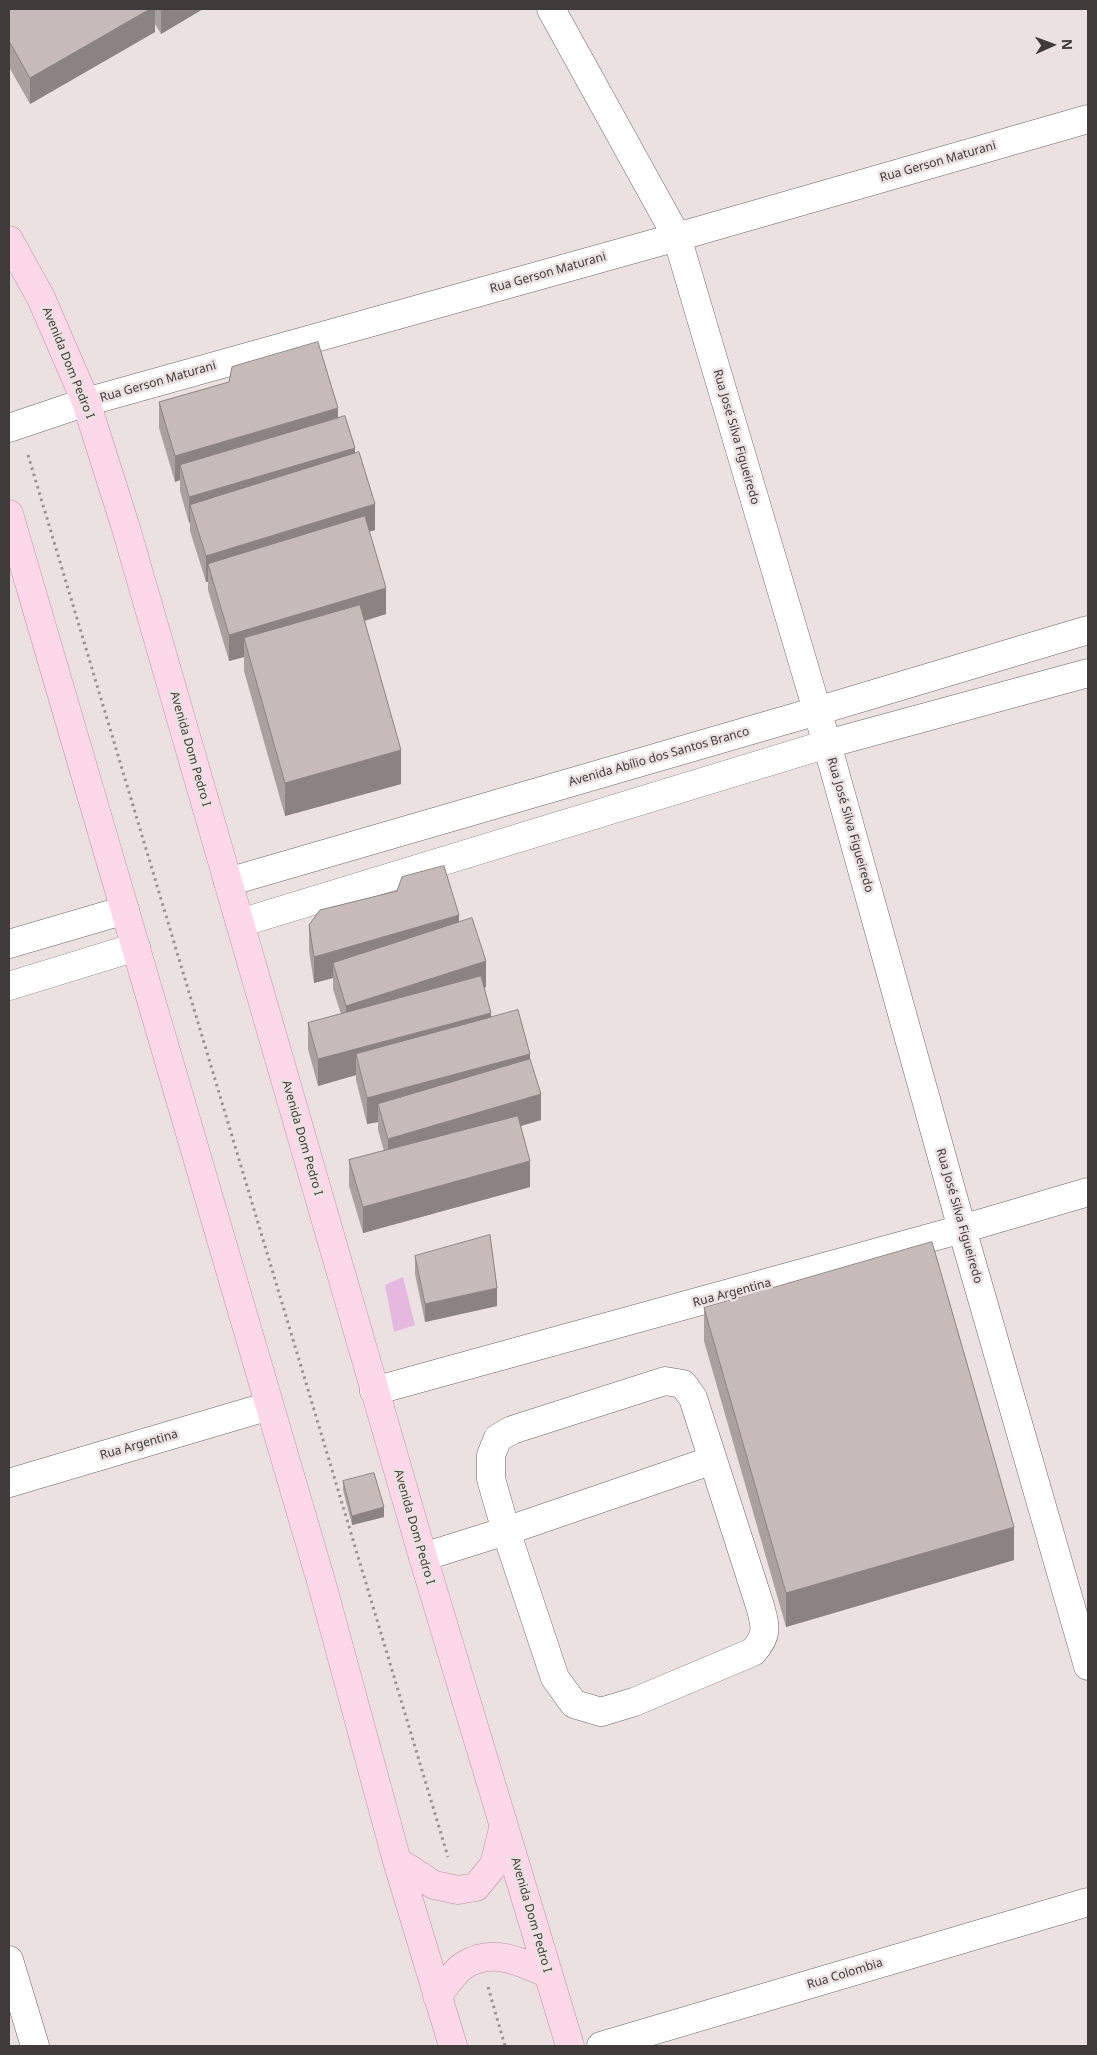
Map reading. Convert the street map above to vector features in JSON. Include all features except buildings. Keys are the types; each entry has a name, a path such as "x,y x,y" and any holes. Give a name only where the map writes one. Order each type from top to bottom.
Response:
{"main road":[{"name":"Avenida Dom Pedro I","path":"9,240 41,298 86,402 125,524 374,1391 570,2046"},
{"path":"9,514 323,1588 397,1861 453,2046"},
{"path":"397,1861 434,1885 458,1890 476,1887 494,1865 504,1825"},
{"path":"437,1996 462,1967 479,1958 502,1956 523,1962 548,1974"}],"street":[{"name":"Rua José Silva Figueiredo","path":"551,9 677,237 827,744 962,1229 1088,1666"},
{"name":"Rua Gerson Maturani","path":"14,426 86,402 677,237 1088,119"},
{"name":"Avenida Abílio dos Santos Branco","path":"228,882 817,711 1088,630"},
{"path":"240,923 827,744 1088,673"},
{"path":"9,944 126,910"},
{"path":"9,986 136,947"},
{"name":"Rua Argentina","path":"374,1391 962,1229 1088,1192"},
{"path":"665,1381 683,1384 693,1398 760,1606 766,1626 763,1641 753,1652 634,1702 601,1712 574,1704 555,1678 506,1531 491,1480 491,1455 498,1438 512,1430 665,1381"},
{"name":"Rua Argentina","path":"9,1483 269,1406"},
{"path":"423,1557 506,1531 713,1460"},
{"name":"Rua Colombia","path":"601,2046 1088,1902"},
{"path":"9,1960 35,2046"}],"path":[{"path":"14,426 458,1890"},
{"path":"479,1958 506,2046"}],"shaded area":[{"path":"403,1277 415,1325 394,1332 385,1285"}]}
